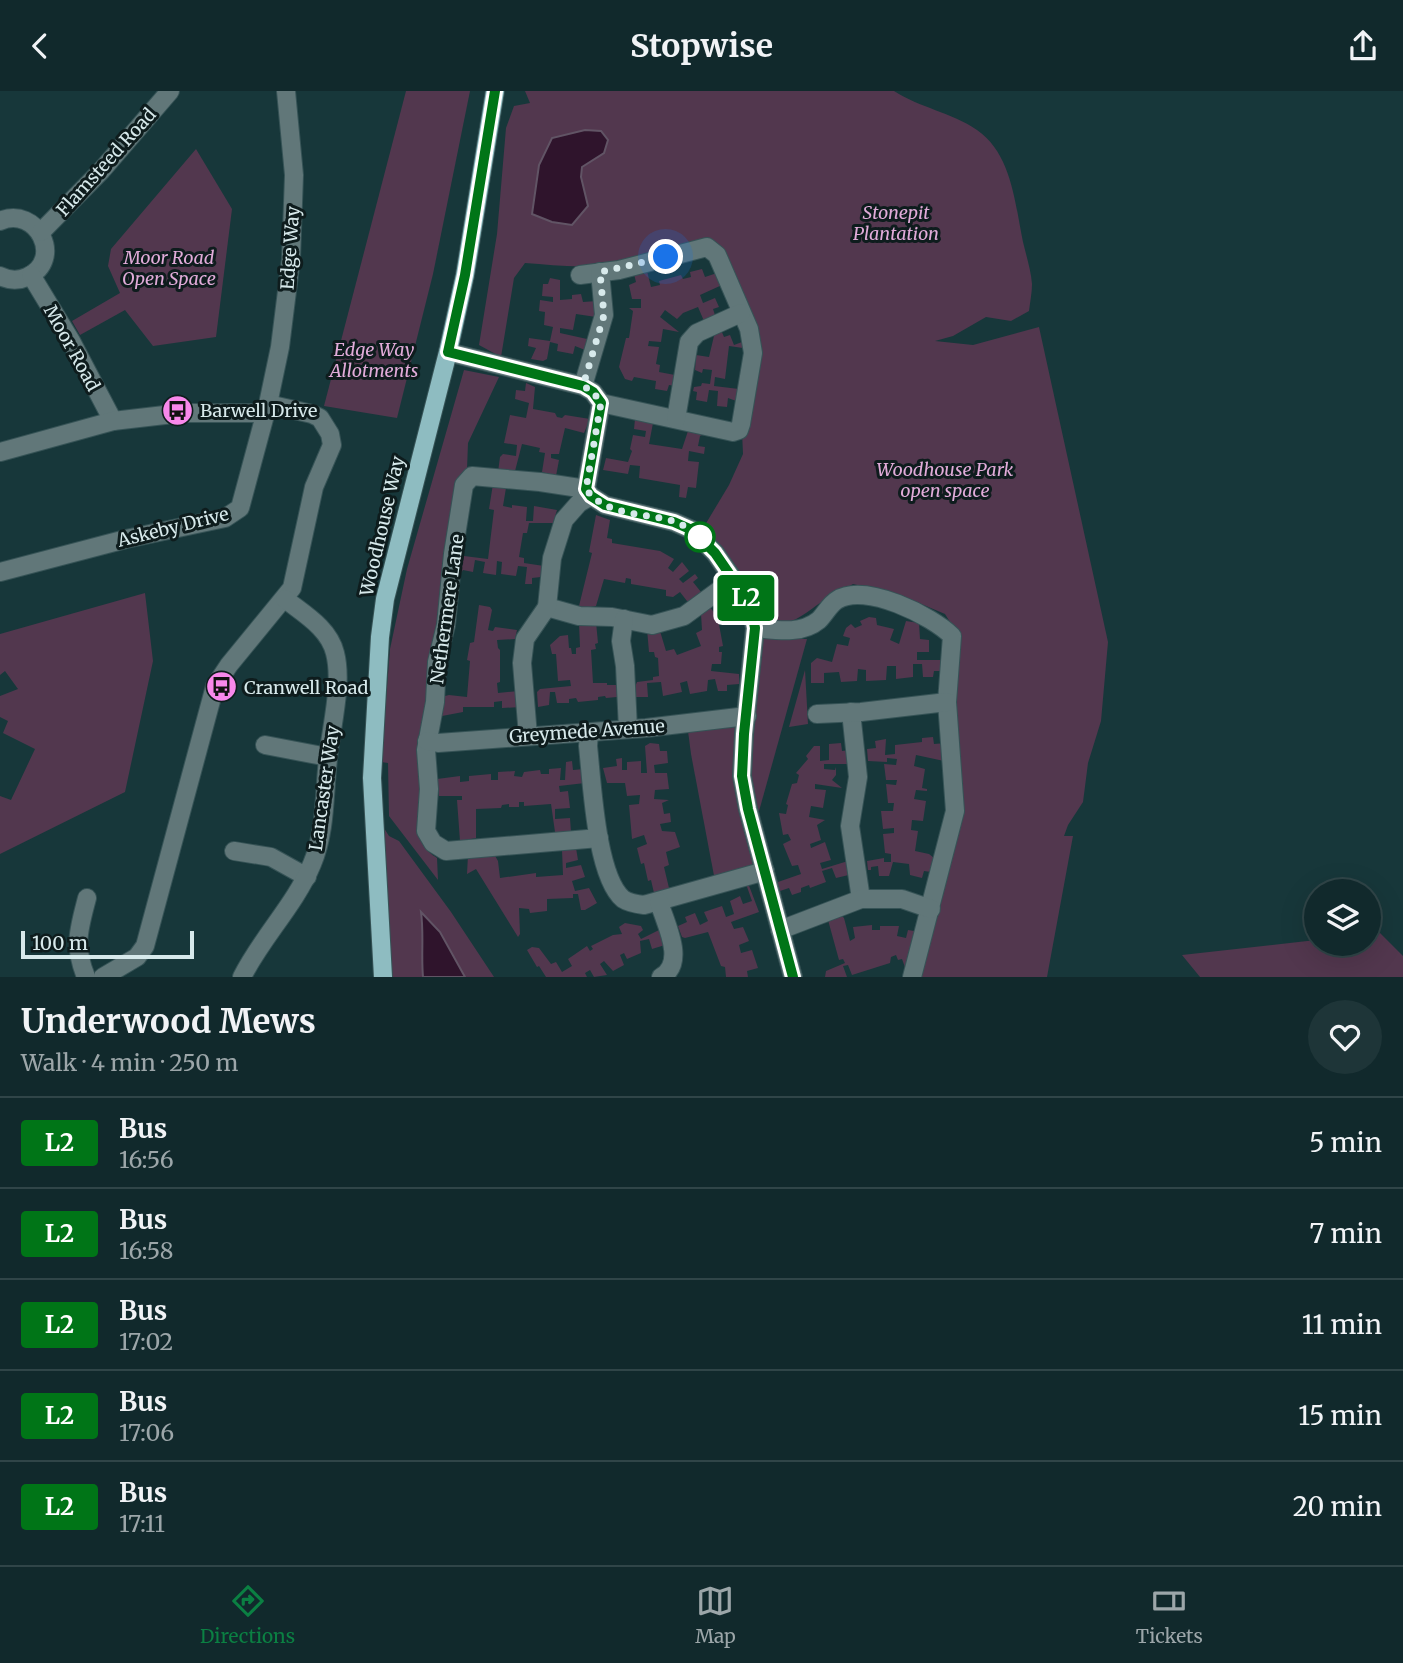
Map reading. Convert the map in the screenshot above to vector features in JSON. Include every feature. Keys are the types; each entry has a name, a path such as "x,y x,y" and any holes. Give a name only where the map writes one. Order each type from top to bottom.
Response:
{"main road":[{"name":"Woodhouse Way","path":"383,977 373,801 380,637 385,599 465,275 495,91"}],"street":[{"name":"Flamsteed Road","path":"41,232 101,171 170,91"},
{"name":"Edge Way","path":"267,409 280,347 291,259 294,175 286,91"},
{"path":"0,221 7,218 23,219 41,232 46,245 45,256 37,271 21,279 0,276"},
{"path":"580,275 707,247 717,255 749,329 753,353 739,430 733,432 601,403"},
{"path":"583,386 604,315 600,272"},
{"name":"Moor Road","path":"31,275 71,341 113,421"},
{"path":"676,419 689,342 697,333 741,313"},
{"path":"448,352 583,386 593,392 601,403 589,492 564,520 552,558 547,607 525,639 522,663 528,736"},
{"path":"0,452 113,421 182,413 267,409 312,414 320,418 330,434 332,445 314,487 295,578 285,599 229,665 215,687 145,946 137,957 103,977"},
{"name":"Askeby Drive","path":"0,572 126,538 232,515 240,508 243,499 267,409"},
{"name":"Nethermere Lane","path":"589,492 540,482 472,476 464,485 453,554 446,625 437,662 435,702 427,741 429,789 426,831 433,842 446,851 599,838"},
{"path":"589,492 605,505 674,522 692,530 715,553 746,598 755,628 742,776 793,977"},
{"path":"547,607 579,616 624,619 652,625 684,616 733,580"},
{"path":"755,628 787,631 802,629 817,622 837,599 854,594 904,606 939,623 952,636 947,702 955,811 912,977"},
{"name":"Lancaster Way","path":"242,977 252,957 307,877 320,838 326,794 337,684 335,653 322,628 285,599"},
{"path":"624,619 621,641 628,729"},
{"path":"817,714 947,702"},
{"path":"852,712 858,777 850,826 861,899"},
{"name":"Greymede Avenue","path":"427,741 438,743 589,733 747,716"},
{"path":"589,733 588,746 599,838 604,862 621,897 628,902 644,905 765,871"},
{"path":"265,745 328,757"},
{"path":"234,851 271,857 307,877"},
{"path":"86,977 79,961 77,939 87,898"},
{"path":"780,930 861,899 902,899 930,909"},
{"path":"659,902 674,962 669,972 661,977"}],"green space":[{"name":"Edge Way Allotments","path":"406,91 470,91 433,274 397,418 324,406"},
{"name":"Woodhouse Park open space","path":"525,91 894,91 967,124 989,140 998,152 1010,181 1031,273 1029,311 1011,321 986,317 953,336 935,341 973,345 1039,327 1108,642 1101,721 1088,763 1083,802 1064,836 1073,836 1047,977 918,977 944,890 949,855 953,702 958,635 945,614 900,595 853,584 798,618 782,623 774,622 756,609 702,530 729,485 743,454 742,432 759,367 712,240 674,246 612,264 568,266 525,263 514,278 501,357 479,345 497,234 506,128 514,106 530,103"},
{"name":"Moor Road Open Space","path":"196,149 232,209 216,337 153,346 125,310 80,335 72,321 120,293 108,266 111,249"},
{"path":"702,269 705,277 720,272 722,285 700,295 703,303 715,298 719,307 713,309 716,318 704,321 698,307 683,313 677,319 665,310 660,317 679,332 663,329 661,342 649,341 648,346 659,347 656,364 660,365 659,372 675,375 675,386 669,385 667,391 655,389 656,381 634,377 632,381 625,379 619,367 626,338 629,338 633,311 629,308 641,308 641,299 632,299 629,285 636,282 634,274 647,271 651,287 660,285 659,281 681,275 683,279 691,277 690,272"},
{"path":"550,278 560,280 560,300 572,299 572,295 581,294 583,302 597,301 596,317 576,314 573,330 560,328 560,333 587,339 585,350 575,346 573,354 557,351 558,344 550,342 547,359 543,361 531,359 536,348 528,346 529,338 550,341 553,327 544,325 545,312 539,311 540,300 553,302 553,297 542,296 543,284 548,284"},
{"path":"721,330 724,337 730,335 734,345 742,342 743,348 729,346 725,379 715,377 714,386 739,389 739,402 728,398 727,407 717,406 718,391 709,390 707,402 696,400 697,392 693,391 694,387 701,386 702,383 710,384 712,370 703,369 702,373 695,370 696,355 709,357 714,336"},
{"path":"464,370 499,377 468,443 467,470 458,479 442,608 438,612 419,807 422,814 422,840 429,852 437,858 438,880 389,816 388,763 381,762 390,649 407,569"},
{"path":"526,383 535,387 533,409 555,413 562,418 565,415 590,419 584,433 565,428 559,454 551,454 551,458 559,460 556,476 542,472 545,453 539,452 540,448 522,444 515,471 498,472 503,454 516,456 517,445 504,443 510,415 526,418 529,403 515,399 516,390 525,391"},
{"path":"635,419 653,423 649,444 682,449 688,431 704,434 700,436 698,446 705,447 704,454 689,451 688,461 699,462 696,488 688,487 686,498 679,497 680,485 639,478 640,466 630,465 628,474 603,470 606,458 628,462 633,435 645,437 646,431 634,429"},
{"path":"493,484 506,488 503,506 527,507 526,521 533,521 534,506 557,510 553,523 529,523 527,533 523,533 519,557 524,558 524,563 544,566 542,580 541,577 532,578 532,584 525,584 527,567 518,566 516,576 501,574 502,562 497,561 496,575 483,573 485,562 475,560 473,572 463,570 461,573 464,556 488,559 494,510 489,509"},
{"path":"596,515 610,520 607,538 612,539 612,543 660,551 674,559 668,568 673,572 682,562 689,571 679,579 683,583 695,574 698,578 693,582 701,592 687,601 680,592 673,597 666,596 666,590 631,584 631,579 626,578 625,583 604,579 596,606 579,606 592,553 589,552"},
{"path":"145,593 153,661 125,792 0,854 0,796 11,800 35,749 3,733 8,721 0,717 0,696 18,689 5,671 0,675 0,634"},
{"path":"479,605 492,610 488,630 493,631 495,627 517,630 515,639 497,640 500,650 500,682 497,683 498,693 519,691 522,707 502,708 502,701 494,702 494,707 463,707 463,712 442,716 445,696 467,697 470,661 467,660 470,643 474,642"},
{"path":"709,606 716,615 721,612 725,618 718,619 723,646 719,647 719,652 722,652 721,664 712,664 711,671 739,674 739,684 727,685 727,691 718,691 715,679 708,680 707,691 690,694 687,681 680,683 682,692 663,696 661,682 647,683 648,697 636,697 637,682 653,680 653,677 659,676 658,658 654,652 649,652 647,629 660,631 666,651 674,649 677,655 701,646 696,633 702,630 701,614"},
{"path":"869,617 876,618 877,625 894,629 890,640 899,644 906,621 919,623 920,639 929,640 929,652 917,652 917,660 942,660 947,671 934,671 933,677 923,677 922,664 913,664 913,677 896,679 896,666 887,666 886,680 866,681 866,670 858,669 857,681 841,682 839,672 824,673 824,683 811,683 811,663 817,658 832,662 837,644 848,646 850,638 843,636 846,628 851,624 855,628 862,625 860,621"},
{"path":"596,622 598,643 595,644 596,649 591,650 593,683 618,685 620,700 617,700 617,697 605,696 598,697 598,700 578,702 576,698 569,699 569,703 557,703 555,692 550,692 549,705 538,707 537,692 540,689 571,686 570,680 558,681 556,654 552,654 550,645 560,636 568,635 569,648 572,654 576,654 576,648 580,647 579,623"},
{"path":"761,639 807,639 756,822 748,772"},
{"path":"805,670 808,724 789,727"},
{"path":"742,723 759,867 715,881 688,731"},
{"path":"933,737 934,744 946,743 944,761 916,755 914,766 925,769 922,788 927,791 916,790 914,799 926,801 923,821 912,820 911,830 918,831 915,851 934,858 931,872 924,871 922,878 910,875 909,864 893,862 889,876 879,876 878,866 868,870 867,861 884,858 884,862 891,862 891,854 885,853 883,834 894,833 894,828 883,829 881,811 893,811 894,803 888,803 886,784 896,785 897,780 886,780 884,764 896,765 897,759 887,758 887,762 868,761 867,749 876,748 875,741 886,739 885,755 895,754 895,745 922,742 922,738"},
{"path":"650,743 659,744 660,751 667,751 668,763 654,765 655,773 667,773 669,789 655,790 654,799 669,800 662,803 664,814 670,813 671,822 660,824 662,831 675,832 680,847 666,852 669,865 664,867 669,888 654,893 637,848 647,844 644,835 632,839 629,805 639,804 640,795 627,796 625,783 607,783 603,768 617,766 616,759 622,758 622,770 627,770 627,762 641,761 641,773 647,773 645,746"},
{"path":"841,743 842,751 850,750 848,764 824,764 824,769 835,770 836,767 836,775 832,780 842,788 815,784 815,789 826,790 823,808 811,806 809,817 825,820 817,825 821,840 810,844 811,848 825,842 831,860 820,863 822,869 848,861 853,874 836,878 832,868 822,871 826,882 810,888 809,885 801,888 801,892 792,895 789,888 780,891 778,882 801,874 798,865 792,866 783,844 791,840 788,834 783,835 779,813 786,814 792,784 797,783 799,775 796,773 808,759 806,756 814,746 820,746 820,761 829,760 829,744"},
{"path":"572,761 573,770 584,769 585,783 559,786 560,792 568,791 570,808 555,809 555,819 570,818 571,832 555,832 551,804 524,806 524,802 519,802 519,807 509,807 509,804 502,805 501,808 476,809 476,838 460,841 457,800 462,800 462,796 439,796 437,779 460,776 460,782 469,781 469,776 491,774 491,780 498,780 498,772 515,771 514,776 522,777 524,772 540,770 541,774 549,774 549,769 561,768 560,780 565,780 566,762"},
{"path":"382,825 389,836 399,841 494,977 391,977"},
{"path":"576,848 578,860 566,863 566,868 581,865 585,877 572,881 575,891 589,888 597,903 581,910 578,894 573,894 573,898 547,899 547,911 530,913 529,909 519,908 518,937 476,869 467,874 468,855 494,854 498,861 500,878 536,873 536,877 563,875 562,850"},
{"path":"748,883 759,912 731,922 734,929 743,927 749,941 739,945 741,953 752,950 758,968 747,971 748,977 726,977 725,967 721,966 708,932 685,938 678,926 687,922 685,917 695,913 700,925 708,921 704,912 722,906 726,917 734,914 730,901 740,896 743,904 752,901 746,884"},
{"path":"841,915 850,941 855,938 853,927 872,925 872,930 880,930 880,926 899,926 897,936 906,938 908,930 920,932 906,970 902,959 898,960 896,955 891,957 890,963 852,975 848,965 843,966 847,977 825,977 826,971 845,963 843,959 839,960 828,920"},
{"path":"625,923 641,926 643,930 638,934 641,939 659,930 665,945 652,949 649,939 640,941 641,953 627,959 624,953 620,955 624,965 613,971 604,961 600,964 607,975 594,977 590,970 585,973 587,977 546,977 527,950 532,947 539,948 551,964 556,962 562,972 572,966 568,959 587,946 590,951 593,949 591,946 613,935 622,934 619,927"},
{"path":"1381,934 1403,956 1403,977 1200,977 1182,955 1304,941 1304,956 1381,956"}],"shaded area":[{"path":"585,130 601,131 608,140 604,153 582,167 581,177 588,206 572,225 552,222 532,214 539,165 552,138"},
{"path":"421,912 440,932 465,977 423,977"}],"bus line":[{"name":"L2","path":"495,91 465,275 448,352 583,386 593,392 601,403 586,489 591,496 605,505 674,522 692,530 715,553 746,598 755,628 742,776 748,809 793,977"}],"place":[{"name":"Barwell Drive","path":"177,410"},
{"name":"Cranwell Road","path":"221,687"}],"route":[{"path":"666,257 600,272 604,315 583,386 593,392 601,403 586,489 591,496 605,505 674,522 702,538 700,537"}],"park label":[{"name":"Stonepit Plantation","path":"896,222"}]}
